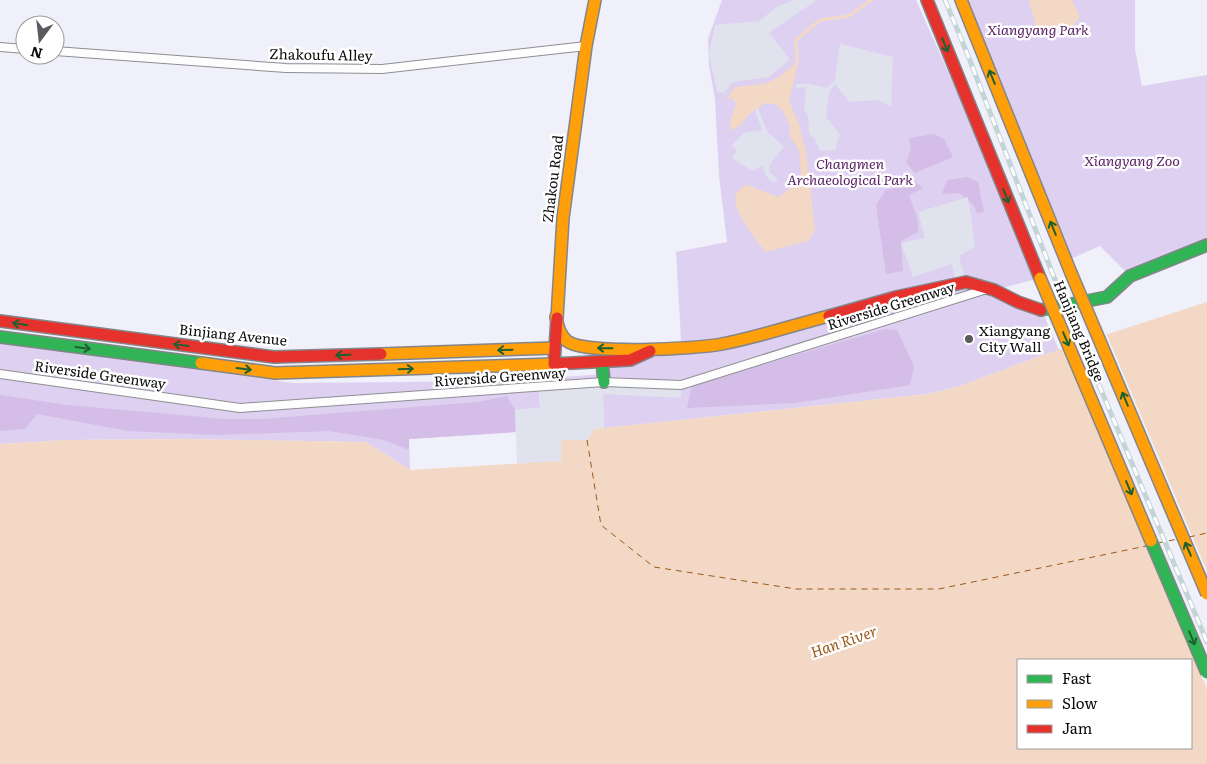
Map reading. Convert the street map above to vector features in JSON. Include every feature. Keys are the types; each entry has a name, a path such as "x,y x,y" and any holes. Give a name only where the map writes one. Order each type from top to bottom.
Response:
{"main road":[{"name":"Zhakou Road","path":"554,364 563,218 586,46 595,0"},
{"name":"Hanjiang Bridge","path":"927,0 1040,278 1207,673"},
{"name":"Hanjiang Bridge","path":"961,0 1072,273 1207,594"},
{"path":"556,317 560,333 568,342 589,348 654,350 720,344 840,314 896,297 966,282 989,289 1042,311 1106,297 1130,276 1207,245"},
{"name":"Binjiang Avenue","path":"0,321 274,357 554,348"},
{"path":"0,337 275,373 630,360 654,350"},
{"path":"602,361 604,382"}],"street":[{"name":"Zhakoufu Alley","path":"65,52 286,68 382,69 586,46"},
{"path":"0,47 15,48"},
{"name":"Riverside Greenway","path":"0,374 240,408 604,382 680,385 989,289"}],"green space":[{"name":"Changmen Archaeological Park","path":"722,0 916,0 1040,278 995,290 1042,311 1059,350 960,386 928,394 604,428 603,394 539,397 540,408 515,410 516,432 409,439 410,470 366,442 187,439 65,440 0,444 0,341 293,383 514,381 602,374 602,361 680,346 676,252 727,242 719,175 715,99 709,66 708,39"},
{"name":"Xiangyang Zoo","path":"961,0 1135,0 1135,49 1142,86 1207,75 1207,245 1130,276 1100,246 1066,261"}],"shaded area":[{"path":"794,0 817,0 769,33 790,59 769,77 733,82 724,93 717,91 709,54 715,25 759,21 778,6"},
{"path":"840,44 893,57 891,106 878,100 849,102 835,84 829,93 826,117 840,134 835,150 820,151 815,139 809,134 808,115 804,110 806,87 795,88 797,84 810,84 827,88 835,80"},
{"path":"758,108 767,131 784,147 770,164 769,172 778,179 774,183 766,176 762,166 752,171 732,158 737,151 732,145 744,133 762,130 755,110"},
{"path":"934,134 944,139 953,157 915,173 906,162 911,150 909,138"},
{"path":"967,177 978,182 984,212 977,213 974,206 960,193 942,194 947,180"},
{"path":"915,182 923,188 909,195 918,221 918,232 901,241 903,271 886,274 876,205 886,190"},
{"path":"968,197 975,247 959,256 966,282 956,284 952,264 913,277 901,243 925,238 918,212"},
{"path":"885,329 897,330 914,366 910,385 795,403 687,408 692,385"},
{"path":"681,385 681,398 603,394 604,428 594,429 587,440 561,461 517,464 515,410 540,408 539,387"},
{"path":"0,395 68,405 225,419 262,419 477,402 507,396 515,410 516,432 409,439 409,450 384,440 329,431 217,435 128,431 37,414 25,429 0,431"}],"water":[{"path":"1029,0 1072,0 1080,17 1070,31 1036,27"},
{"path":"797,62 788,98 799,125 806,152 815,230 808,241 766,252 740,215 737,207 737,193 746,185 779,197 790,188 801,173 799,150 790,137 790,126 783,111 775,104 765,103 747,116 741,125 732,130 729,125 736,104 732,97 725,101 735,87 763,84 776,79"},
{"name":"Han River","path":"1207,302 1207,764 0,764 0,444 65,440 187,439 366,442 410,470 561,461 561,440 587,440 594,429 928,394 960,386 1037,357"}],"pier":[{"path":"1106,333 1207,571 1207,689 1062,347"}],"waterway":[{"path":"788,98 797,62 796,40 820,20 849,16 871,0"}],"ferry route":[{"path":"587,440 601,525 654,567 796,589 939,589 1146,546"},
{"path":"1189,537 1207,533"},
{"path":"1158,543 1178,539"}],"railway":[{"path":"945,0 1057,285 1207,642"}],"traffic: fast":[{"path":"1041,310 1107,297 1130,276 1207,245"},
{"path":"0,337 201,363"},
{"path":"602,361 604,382"},
{"path":"1151,541 1207,673"}],"traffic: slow":[{"path":"557,318 563,218 586,46 595,0"},
{"path":"961,0 1071,273"},
{"path":"1071,273 1207,594"},
{"path":"1040,278 1151,541"},
{"path":"556,317 559,330 567,341 595,348 642,350 690,348 722,344 829,316"},
{"path":"381,354 554,348"},
{"path":"201,363 275,373 554,364"}],"traffic: jam":[{"path":"927,0 1040,278"},
{"path":"829,316 896,297 966,282 994,290 1018,302 1041,310"},
{"path":"557,318 554,364 630,360 650,351"},
{"path":"0,321 274,357 381,354"}],"place":[{"name":"Xiangyang City Wall","path":"969,339"}],"park label":[{"name":"Xiangyang Park","path":"1038,30"}]}
